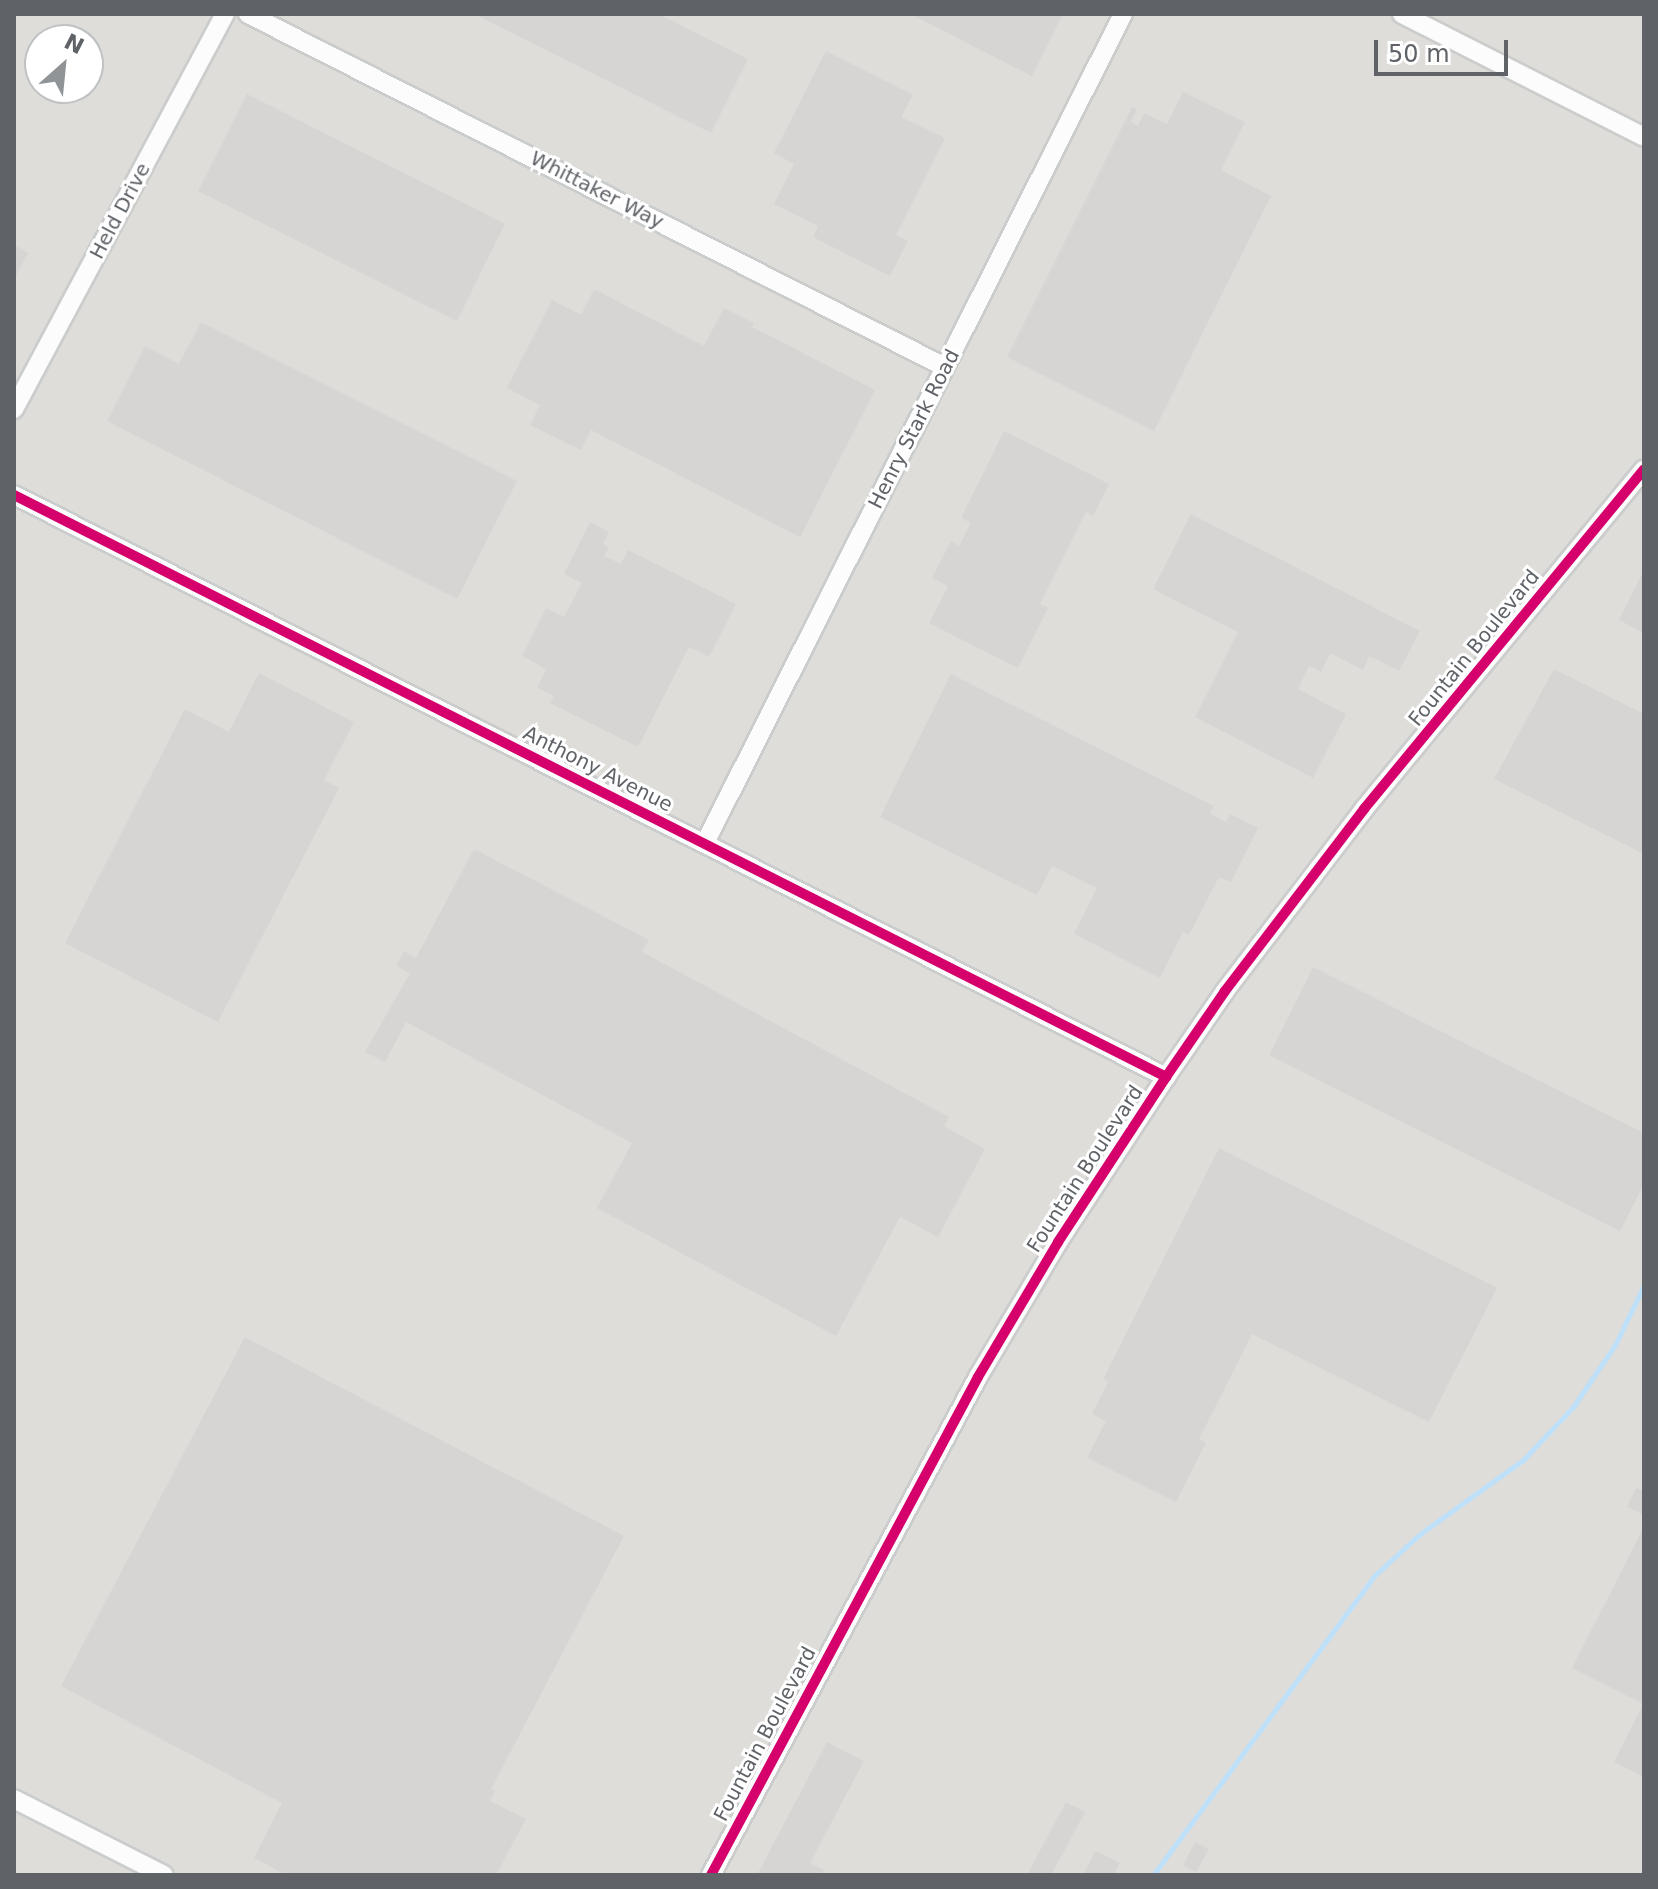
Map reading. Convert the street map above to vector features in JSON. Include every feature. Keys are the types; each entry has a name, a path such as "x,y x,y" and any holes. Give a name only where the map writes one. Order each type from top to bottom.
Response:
{"street":[{"name":"Held Drive","path":"14,409 225,14"},
{"name":"Whittaker Way","path":"248,14 945,367"},
{"name":"Henry Stark Road","path":"705,843 1123,14"},
{"path":"1402,14 1644,137"},
{"name":"Fountain Boulevard","path":"711,1875 978,1377 1058,1242 1166,1077 1225,991 1364,809 1644,469"},
{"name":"Anthony Avenue","path":"14,495 1166,1077"},
{"path":"14,1799 164,1875"}],"shaded area":[{"path":"14,14 1644,14 1644,1875 14,1875"}],"building":[{"path":"474,14 659,14 748,59 711,133"},
{"path":"910,14 1063,14 1032,76"},
{"path":"826,51 913,95 901,117 945,138 896,235 908,241 890,276 813,237 818,226 774,204 794,164 774,153"},
{"path":"1183,92 1245,122 1221,170 1271,196 1154,431 1007,357 1132,107 1137,109 1131,122 1138,126 1144,113 1167,124"},
{"path":"247,94 505,224 457,321 198,191"},
{"path":"14,245 28,253 14,279"},
{"path":"594,289 704,346 724,308 754,323 752,327 875,390 800,537 591,430 581,450 530,425 540,405 507,388 552,300 581,315"},
{"path":"201,322 517,481 457,599 107,421 145,346 179,364"},
{"path":"1004,431 1109,484 1093,516 1086,512 1040,604 1048,608 1018,668 929,623 948,586 932,578 951,541 959,546 971,523 961,518"},
{"path":"1191,514 1420,631 1399,671 1369,656 1363,670 1330,653 1321,672 1309,666 1298,689 1346,714 1313,778 1195,717 1238,632 1153,589"},
{"path":"590,522 609,532 603,544 609,547 604,556 621,564 628,550 736,604 709,657 689,647 638,747 550,703 554,696 537,688 546,669 522,656 546,608 564,617 582,583 564,574"},
{"path":"1644,570 1644,633 1619,620"},
{"path":"1554,669 1644,714 1644,854 1494,779"},
{"path":"259,673 354,722 324,780 339,788 218,1022 65,943 185,709 229,732"},
{"path":"951,674 1214,806 1210,814 1226,822 1230,814 1258,828 1231,882 1219,877 1189,935 1183,932 1160,978 1074,934 1097,888 1052,866 1037,895 880,817"},
{"path":"474,849 649,940 642,952 949,1117 944,1126 985,1149 938,1237 900,1217 836,1336 597,1208 632,1143 406,1022 385,1062 365,1052 410,973 396,966 404,951 416,958"},
{"path":"1313,967 1644,1133 1644,1184 1620,1231 1269,1055"},
{"path":"1219,1148 1497,1288 1429,1422 1252,1334 1199,1439 1206,1443 1176,1502 1087,1458 1106,1421 1092,1414 1108,1382 1103,1379"},
{"path":"245,1337 624,1536 491,1789 495,1791 490,1801 526,1819 496,1875 286,1875 254,1858 282,1803 61,1686"},
{"path":"1636,1488 1644,1491 1644,1515 1627,1507"},
{"path":"1644,1527 1644,1777 1614,1762 1643,1704 1572,1668"},
{"path":"827,1742 864,1761 810,1863 824,1870 821,1875 757,1875"},
{"path":"1066,1802 1085,1812 1051,1875 1028,1873"},
{"path":"1195,1842 1209,1849 1196,1872 1183,1865"},
{"path":"1095,1851 1120,1863 1114,1875 1083,1875"}],"waterway":[{"path":"1153,1875 1374,1576 1420,1534 1523,1460 1573,1407 1615,1345 1644,1285"}],"cycle path":[{"path":"711,1875 978,1377 1058,1242 1166,1077 1225,991 1364,809 1644,469"},
{"path":"14,495 1166,1077"}]}
